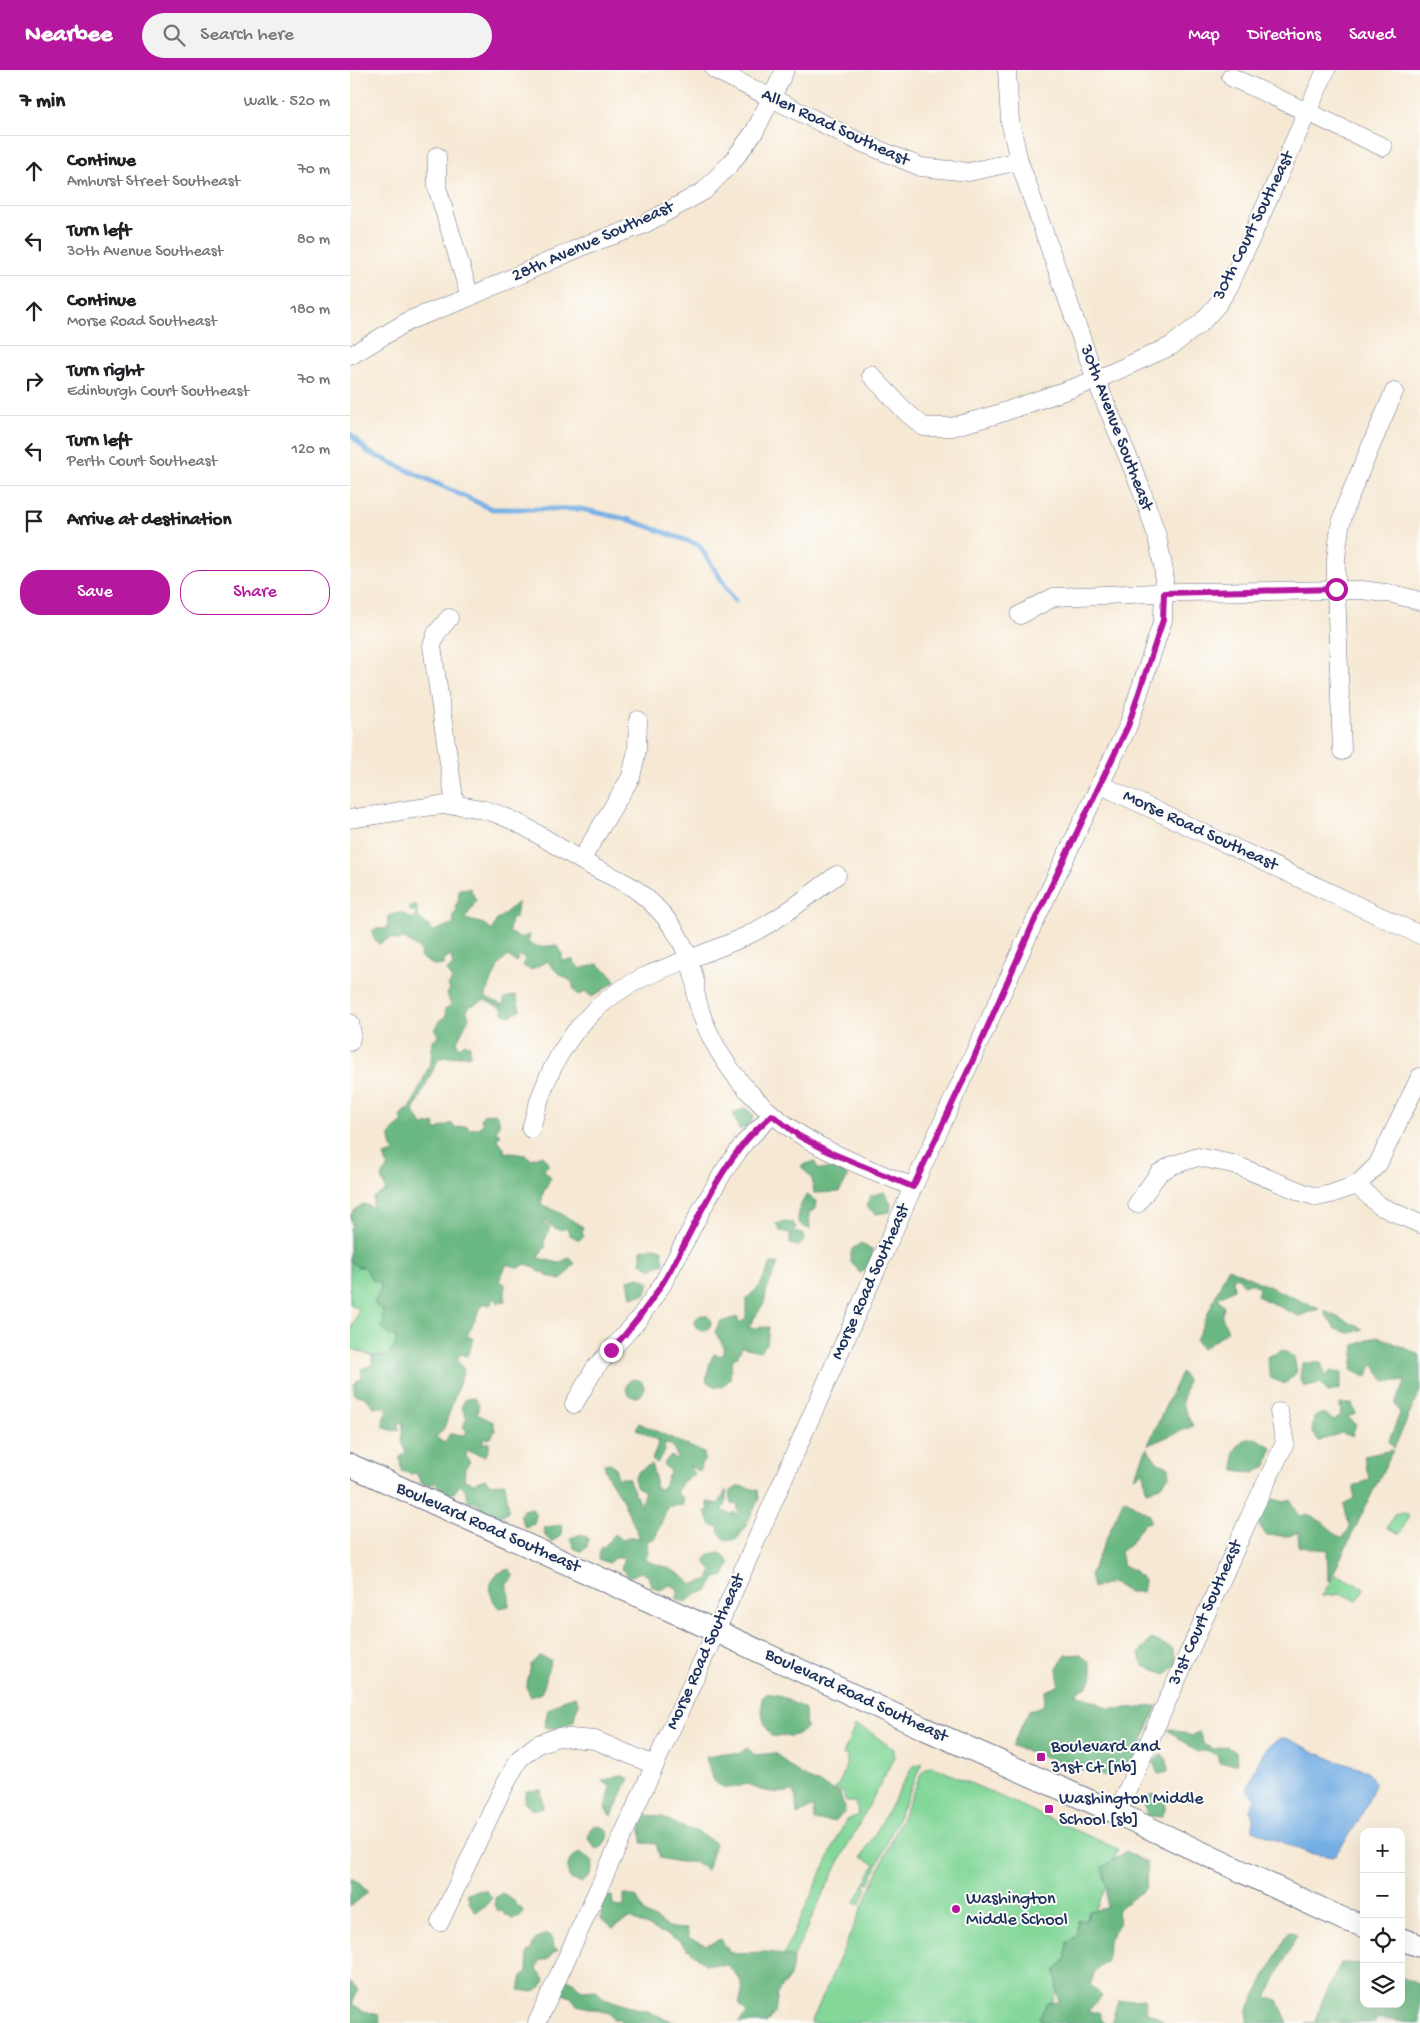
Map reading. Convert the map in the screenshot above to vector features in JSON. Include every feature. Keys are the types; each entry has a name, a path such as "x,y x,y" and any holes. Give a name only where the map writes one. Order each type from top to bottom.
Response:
{"street":[{"name":"Allen Road Southeast","path":"715,70 860,142 921,167 970,172 1019,161"},
{"name":"28th Avenue Southeast","path":"350,356 410,320 588,244 643,225 704,191 732,162 755,131 785,70"},
{"name":"30th Avenue Southeast","path":"1007,70 1010,121 1019,161 1096,380 1140,486 1154,528 1164,571 1163,620 1128,726 1099,784"},
{"name":"30th Court Southeast","path":"871,375 905,411 924,427 952,427 998,414 1096,380 1171,346 1202,323 1230,285 1326,70"},
{"path":"1231,77 1383,147"},
{"path":"437,156 437,188 470,296"},
{"path":"1342,751 1336,589 1336,558 1340,527 1347,502 1394,392"},
{"path":"1020,615 1054,598 1164,593 1336,589 1393,594 1420,601"},
{"path":"449,618 436,634 432,646 455,805"},
{"path":"581,860 631,777 637,750 638,720"},
{"name":"Morse Road Southeast","path":"537,2023 716,1631 913,1187 1099,784 1420,935"},
{"path":"350,819 420,807 455,805 478,808 508,817 529,827 581,860 619,879 639,892 656,907 671,925 689,960 699,1003 720,1051 750,1093 772,1115 799,1136 829,1152 913,1187"},
{"path":"531,1129 539,1098 551,1068 568,1040 589,1016 614,995 642,978 751,934 837,874"},
{"path":"350,1023 352,1033 350,1042"},
{"path":"1137,1204 1159,1173 1173,1165 1198,1157 1233,1164 1317,1197 1357,1186 1378,1164 1420,1076"},
{"path":"574,1404 595,1368 638,1320 662,1285 724,1171 745,1142 772,1115"},
{"path":"1357,1186 1380,1206 1420,1224"},
{"name":"31st Court Southeast","path":"1117,1813 1250,1516 1286,1443 1279,1412"},
{"name":"Boulevard Road Southeast","path":"350,1465 716,1631 923,1728 1117,1813 1341,1918 1360,1925"},
{"path":"440,1922 500,1794 519,1759 538,1744 558,1736 595,1740 654,1765"},
{"path":"1405,1940 1420,1946"}],"green space":[{"path":"470,888 476,901 465,919 484,924 492,931 496,921 518,902 516,918 511,918 509,932 519,938 530,935 528,943 540,947 556,945 562,953 562,961 573,960 580,969 597,964 611,974 615,982 592,997 586,992 578,995 574,990 572,982 557,972 547,961 531,970 523,966 525,958 519,956 516,962 508,956 498,966 485,997 503,1005 505,998 516,995 520,1010 510,1016 504,1014 502,1008 484,1000 469,1007 467,1011 469,1018 457,1041 458,1048 465,1043 470,1046 470,1055 439,1058 413,1111 423,1126 434,1123 436,1130 451,1123 455,1128 467,1126 470,1129 478,1128 483,1124 481,1119 483,1115 495,1113 499,1122 496,1131 501,1135 497,1138 504,1148 504,1152 525,1155 531,1159 542,1155 549,1164 544,1170 551,1177 543,1193 541,1204 583,1227 582,1233 584,1236 579,1240 570,1235 567,1228 558,1229 545,1221 542,1223 550,1227 544,1242 546,1247 538,1258 559,1263 570,1257 575,1263 561,1280 547,1276 546,1273 539,1272 537,1269 526,1264 518,1268 507,1264 499,1281 505,1284 505,1302 498,1303 496,1297 490,1305 483,1303 467,1336 474,1339 467,1356 460,1354 457,1360 464,1370 444,1428 436,1437 444,1443 450,1434 464,1435 467,1432 463,1426 467,1418 461,1407 466,1399 474,1398 479,1404 477,1414 493,1422 495,1430 491,1438 484,1439 482,1444 489,1442 489,1450 485,1456 467,1451 466,1457 470,1462 465,1468 464,1480 474,1483 485,1479 490,1484 505,1483 509,1511 499,1517 482,1511 477,1502 468,1501 465,1489 460,1485 454,1493 445,1494 436,1483 430,1485 421,1483 416,1473 411,1474 401,1471 400,1457 406,1452 401,1442 403,1423 398,1422 399,1430 392,1431 384,1427 383,1420 388,1407 374,1407 365,1397 354,1394 354,1383 362,1377 361,1369 372,1365 372,1356 386,1356 395,1347 396,1338 394,1335 389,1336 381,1326 385,1321 382,1318 383,1309 377,1307 374,1303 381,1288 379,1281 373,1281 365,1267 357,1267 350,1261 350,1229 352,1225 350,1216 354,1210 363,1204 373,1207 373,1198 386,1190 381,1177 388,1167 384,1156 394,1153 390,1135 403,1122 400,1117 404,1111 410,1109 431,1062 432,1040 439,1037 435,1030 441,1019 446,1016 445,1009 451,1005 447,994 450,989 448,986 452,980 447,970 453,966 451,956 444,959 444,965 435,966 420,957 421,951 405,939 397,940 390,938 379,944 373,937 372,931 377,928 387,929 388,917 398,913 412,919 416,912 410,911 410,907 415,904 417,906 417,916 434,931 454,923 453,915 457,911 455,905 458,903 459,889"},
{"path":"746,1108 754,1116 748,1129 739,1129 733,1113"},
{"path":"815,1161 817,1168 821,1170 836,1169 848,1177 839,1192 814,1193 812,1179 801,1166"},
{"path":"884,1192 891,1204 890,1212 876,1214 867,1207 870,1196"},
{"path":"807,1195 816,1201 815,1210 809,1212 810,1229 798,1222 799,1207"},
{"path":"793,1223 796,1227 794,1232 804,1235 803,1242 798,1246 790,1244 790,1233 780,1231 776,1224"},
{"path":"861,1243 873,1251 869,1268 860,1273 850,1260 852,1249"},
{"path":"654,1247 662,1249 664,1263 652,1269 641,1263 641,1250"},
{"path":"350,1260 365,1267 373,1281 379,1281 381,1288 378,1296 385,1321 381,1326 389,1336 394,1335 396,1338 395,1347 386,1356 372,1356 350,1348 350,1332 359,1309 350,1304"},
{"path":"771,1263 778,1263 767,1289 764,1303 748,1328 769,1327 767,1344 760,1351 742,1347 737,1357 732,1360 730,1379 722,1387 714,1386 706,1381 710,1362 714,1354 722,1356 724,1347 715,1332 720,1322 737,1317 740,1323 746,1318 746,1299 760,1286"},
{"path":"1228,1268 1319,1309 1299,1316 1257,1296 1259,1288 1251,1283 1243,1285 1239,1277 1233,1278 1234,1289 1218,1298 1224,1306 1222,1317 1228,1331 1202,1349 1196,1340"},
{"path":"639,1277 649,1282 646,1294 631,1297 628,1280"},
{"path":"1324,1311 1363,1329 1350,1333 1335,1329"},
{"path":"700,1315 706,1315 711,1320 709,1329 700,1331 695,1326 695,1320"},
{"path":"1378,1336 1420,1355 1420,1391 1394,1448 1389,1441 1400,1413 1395,1404 1405,1381 1385,1381 1373,1364 1366,1377 1352,1370 1355,1345"},
{"path":"1283,1350 1294,1357 1297,1372 1285,1384 1270,1378 1267,1357"},
{"path":"1302,1363 1321,1363 1326,1377 1330,1371 1342,1373 1340,1389 1328,1392 1320,1383 1304,1387 1300,1378"},
{"path":"1181,1372 1187,1380 1182,1404 1193,1426 1148,1445"},
{"path":"635,1379 641,1382 644,1388 641,1394 635,1397 629,1394 626,1388 629,1382"},
{"path":"1340,1404 1352,1404 1356,1414 1347,1417 1356,1424 1352,1436 1341,1433 1319,1441 1312,1432 1314,1417 1323,1413 1334,1421 1341,1416"},
{"path":"639,1423 704,1453 704,1460 699,1471 688,1466 695,1475 683,1481 676,1493 683,1498 683,1505 668,1506 655,1538 647,1541 648,1553 645,1560 682,1575 692,1585 708,1579 712,1571 704,1560 709,1555 721,1553 730,1563 724,1576 716,1578 708,1591 695,1594 687,1602 677,1600 678,1589 670,1585 660,1590 651,1586 648,1576 641,1572 629,1577 621,1569 624,1558 614,1558 609,1563 598,1559 601,1548 606,1545 614,1534 622,1540 631,1537 640,1538 621,1497 607,1475 604,1464 610,1463 615,1467 618,1478 628,1478 641,1507 644,1492 636,1486 634,1478 639,1471 651,1464 655,1477 655,1488 662,1489 670,1472 663,1464 670,1456 678,1459 673,1446 664,1443 665,1452 657,1463 652,1460 659,1441 636,1429"},
{"path":"1255,1438 1272,1447 1267,1466 1254,1473 1235,1470 1234,1451 1243,1440"},
{"path":"1147,1448 1158,1463 1169,1467 1170,1475 1158,1488 1146,1491 1143,1471 1134,1477"},
{"path":"1393,1450 1330,1580 1328,1581 1327,1550 1299,1547 1298,1532 1289,1536 1266,1535 1255,1521 1258,1505 1273,1499 1285,1502 1291,1500 1299,1517 1308,1514 1322,1522 1342,1539 1350,1527 1344,1505 1354,1498 1354,1487 1369,1479 1364,1456"},
{"path":"739,1486 758,1490 759,1499 737,1539 726,1541 719,1533 718,1527 711,1525 705,1512 709,1509 707,1502 719,1504 726,1490 726,1503 723,1510 720,1510 739,1515 738,1505 731,1504 729,1492"},
{"path":"1124,1499 1150,1515 1150,1522 1143,1524 1130,1544 1120,1552 1123,1565 1135,1571 1144,1581 1142,1592 1128,1592 1112,1582 1093,1588 1090,1575"},
{"path":"532,1508 536,1515 534,1524 525,1527 520,1516 523,1510"},
{"path":"1405,1513 1409,1516 1400,1534 1387,1528 1394,1515"},
{"path":"562,1525 561,1536 551,1542 545,1536 544,1527"},
{"path":"582,1534 588,1538 587,1547 582,1552 574,1548 570,1538"},
{"path":"509,1569 514,1576 506,1585 509,1592 509,1606 499,1608 490,1592 491,1583 497,1574"},
{"path":"1335,1574 1364,1588 1357,1601 1341,1594 1322,1596"},
{"path":"1151,1639 1172,1648 1178,1664 1166,1674 1143,1666 1139,1654"},
{"path":"1081,1654 1089,1662 1093,1675 1087,1687 1075,1693 1110,1709 1157,1706 1133,1764 1116,1766 1109,1778 1012,1746 1029,1710 1043,1706 1046,1691 1059,1685 1057,1668 1066,1655"},
{"path":"539,1656 551,1660 541,1693 531,1697 526,1687 531,1665"},
{"path":"767,1693 778,1695 805,1709 806,1728 799,1734 785,1737 771,1736 762,1714 762,1698"},
{"path":"575,1696 579,1704 574,1721 559,1727 544,1727 548,1710 563,1700"},
{"path":"855,1726 871,1733 894,1749 894,1758 828,1883 793,1958 783,1956 846,1820 859,1815 855,1802 846,1802 843,1792 835,1789 844,1773 847,1755 843,1755"},
{"path":"1173,1729 1192,1736 1199,1731 1204,1745 1215,1749 1227,1746 1236,1752 1237,1764 1219,1763 1217,1755 1206,1750 1197,1752 1168,1730"},
{"path":"747,1748 755,1755 775,1753 802,1776 840,1793 845,1812 834,1821 814,1821 813,1806 797,1815 796,1799 793,1791 769,1792 747,1784 728,1788 715,1782 705,1758 722,1753 739,1754"},
{"path":"1162,1754 1167,1760 1168,1772 1158,1774 1153,1762"},
{"path":"922,1763 869,1884 866,1883 864,1886 867,1888 860,1905 855,1902 875,1864 862,1857 910,1771 914,1766"},
{"name":"Washington Middle School","path":"932,1766 1118,1849 1114,1859 1102,1868 1107,1885 1095,1910 1089,1911 1081,1929 1067,1942 1066,1958 1055,1972 1057,1991 1052,2002 1047,2003 1039,2018 1043,2021 1042,2023 811,2023 921,1774 925,1769"},
{"path":"620,1775 629,1778 612,1816 605,1809 611,1787 602,1781"},
{"path":"541,1790 543,1807 532,1810 524,1802 526,1791"},
{"path":"1153,1794 1166,1798 1165,1810 1161,1817 1147,1816 1143,1799"},
{"path":"645,1815 661,1816 679,1826 698,1832 715,1843 707,1870 694,1862 679,1862 660,1858 656,1844 642,1843 641,1827"},
{"path":"596,1825 605,1828 609,1835 602,1847 596,1849 588,1839 590,1829"},
{"path":"1126,1851 1147,1863 1146,1888 1117,1910 1119,1924 1108,1941 1107,1961 1095,1971 1090,1985 1102,1996 1087,2012 1099,2012 1104,2023 1046,2023 1039,2018 1047,2003 1059,2002 1055,1972 1066,1958 1067,1942 1076,1937 1078,1920 1087,1920 1089,1911 1107,1908 1107,1889 1102,1868"},
{"path":"581,1853 593,1861 591,1874 581,1883 570,1879 568,1867 570,1860"},
{"path":"350,1878 357,1881 368,1892 350,1907"},
{"path":"477,1890 487,1891 492,1898 476,1912 470,1904 467,1894"},
{"path":"502,1893 522,1909 523,1913 519,1918 513,1919 504,1914 503,1910 498,1911 495,1898"},
{"path":"624,1894 637,1898 644,1913 671,1928 687,1929 689,1938 706,1945 721,1939 730,1953 770,1952 794,1958 790,1976 778,1992 775,2013 766,2023 738,2023 747,2013 739,2004 742,1991 741,1983 727,1965 705,1964 677,1939 629,1918 613,1928 601,1919 601,1897 612,1896 613,1906 624,1907"},
{"path":"1289,1931 1297,1935 1266,1998 1278,2000 1288,2023 1247,2023 1248,2010"},
{"path":"548,1934 552,1938 554,1948 558,1950 552,1953 550,1958 540,1960 537,1970 545,1980 541,1988 534,1992 519,1990 522,1976 527,1971 528,1953 539,1937"},
{"path":"1341,1963 1360,1964 1360,2008 1405,2008 1405,1979 1420,1985 1420,2023 1376,2018 1375,2023 1305,2023 1316,2022 1322,2001"},
{"path":"564,1978 572,1981 582,1991 596,1990 601,1997 630,2007 646,2010 678,2023 622,2023 620,2019 613,2019 609,2013 577,2005 571,1997 557,1992"},
{"path":"350,1981 358,1991 352,2004 364,2011 379,2015 380,2023 350,2023"},
{"path":"1144,1999 1147,2011 1162,2020 1163,2023 1111,2023 1118,2001"}],"water":[{"path":"1285,1738 1339,1762 1368,1771 1375,1783 1357,1822 1333,1857 1308,1853 1253,1830 1253,1818 1250,1810 1255,1799 1247,1790 1256,1766 1265,1751 1277,1740"}],"waterway":[{"path":"350,434 368,452 492,509 581,509 630,520 699,545 735,601"}],"place":[{"name":"Boulevard and 31st Ct [nb]","path":"1041,1757"},
{"name":"Washington Middle School [sb]","path":"1049,1809"},
{"name":"Washington Middle School","path":"956,1909"}],"route":[{"path":"611,1350 638,1320 662,1285 724,1171 745,1142 772,1115 799,1136 829,1152 913,1187 972,1062 1032,926 1128,726 1163,620 1164,593 1336,589"}]}
